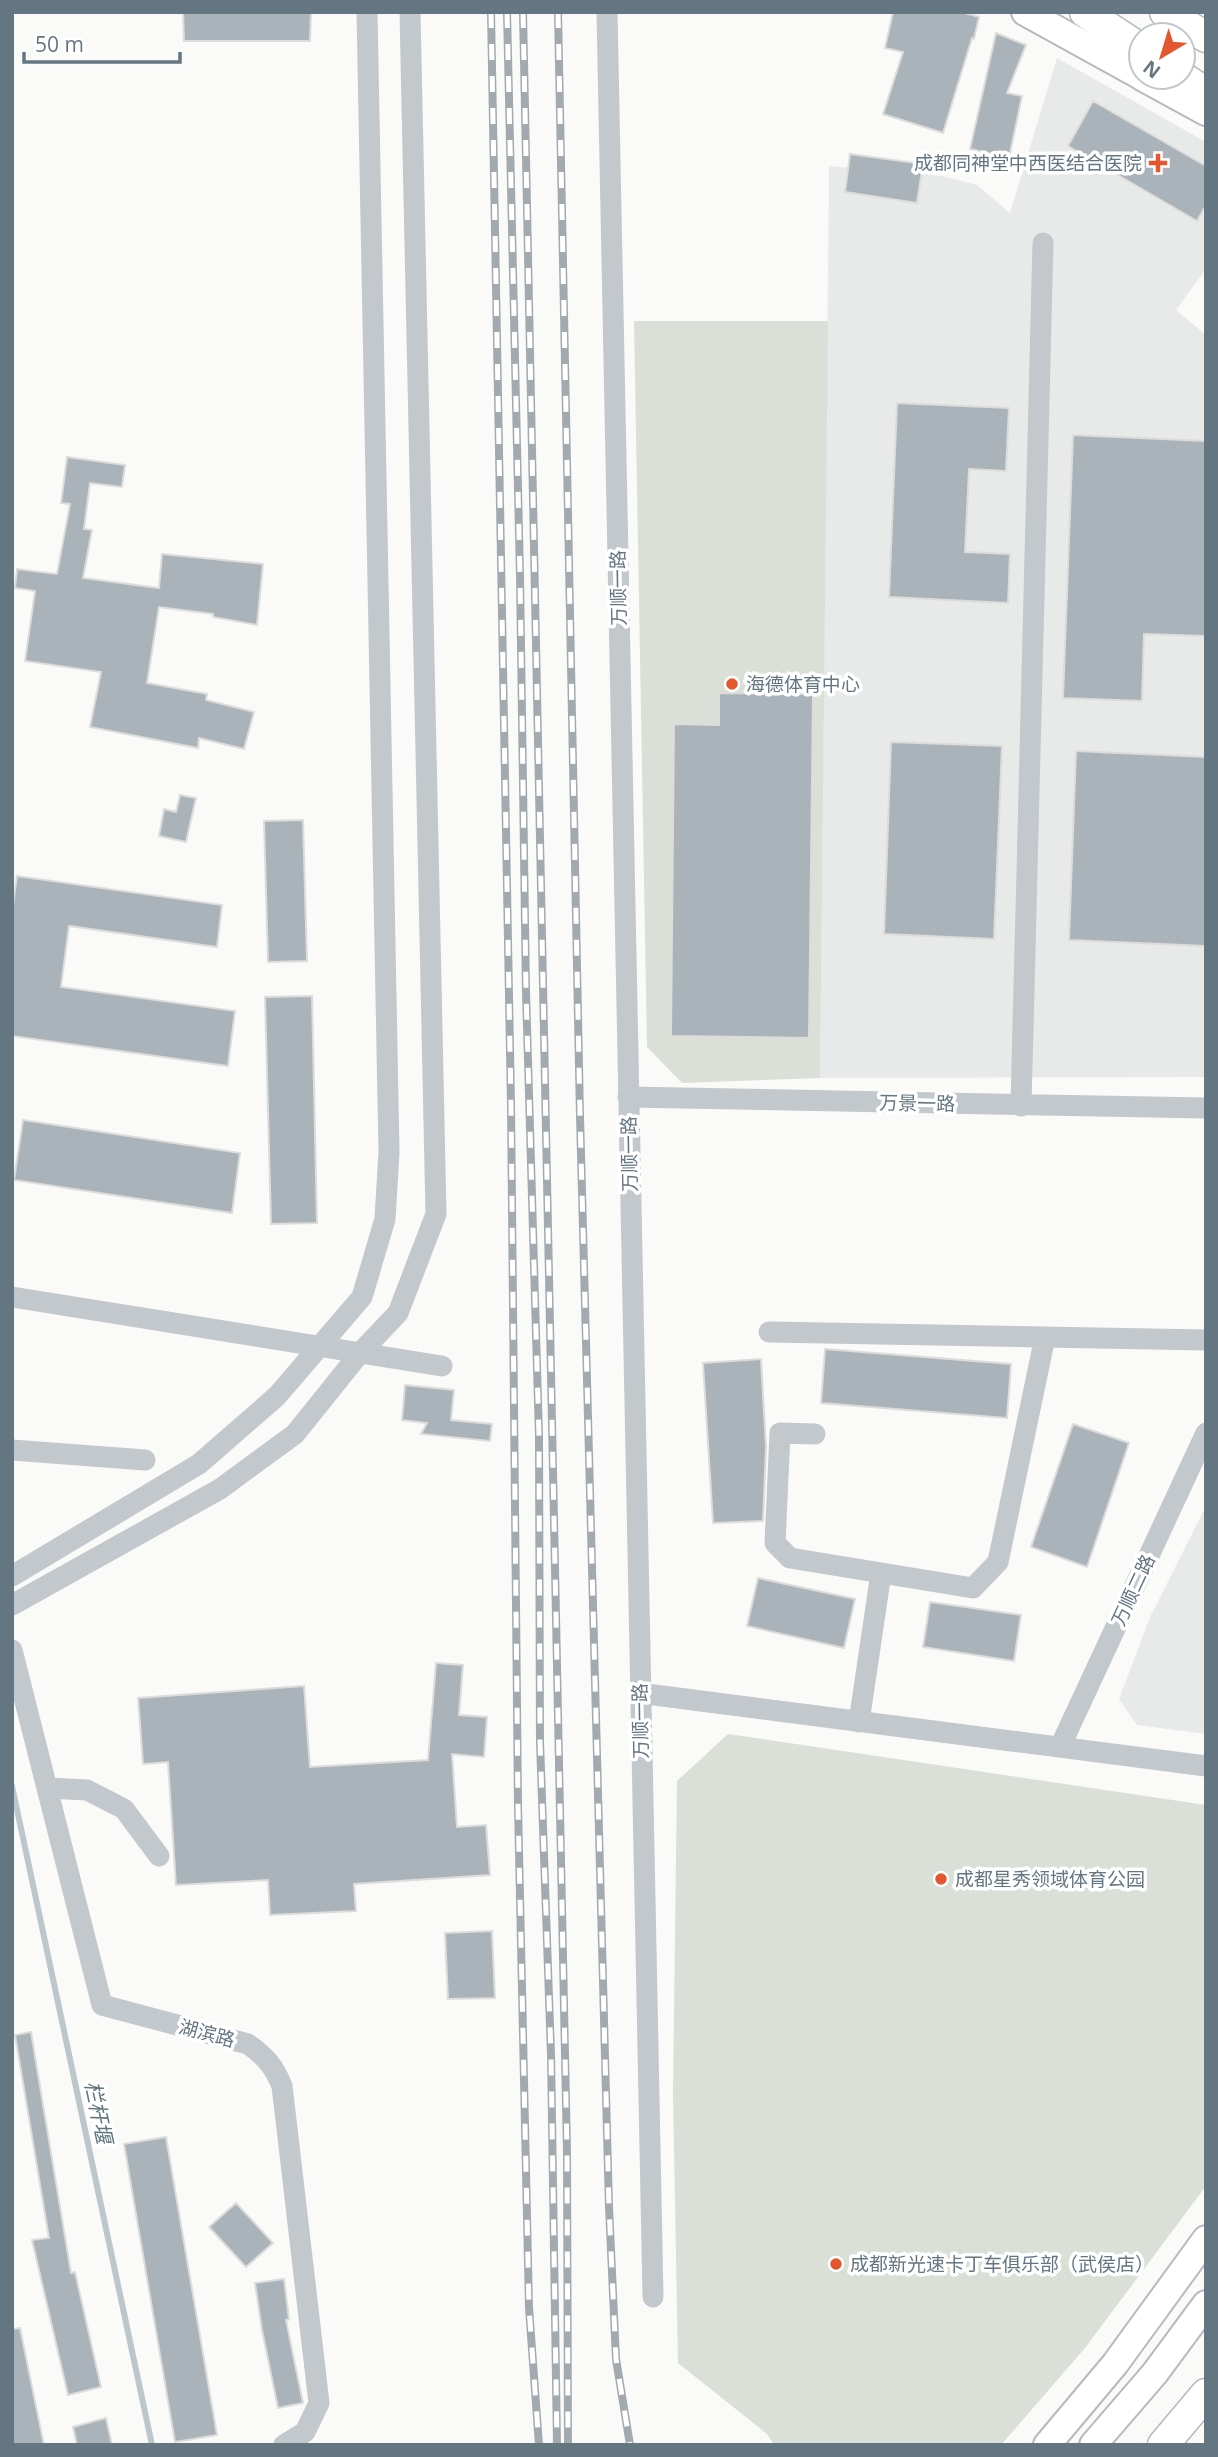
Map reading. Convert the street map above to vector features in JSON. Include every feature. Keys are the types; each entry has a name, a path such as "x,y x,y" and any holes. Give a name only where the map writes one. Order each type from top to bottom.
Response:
{"highway":[{"path":"1086,12 1127,40"},
{"path":"1096,12 1127,29"},
{"path":"1197,45 1206,68"},
{"path":"1163,2445 1206,2394"}],"main road":[{"path":"1025,12 1127,69"},
{"path":"1168,91 1206,112"},
{"path":"1047,2445 1115,2364 1206,2239"},
{"path":"1093,2445 1155,2373 1206,2304"}],"street":[{"path":"12,1576 199,1464 277,1396 362,1297 386,1219 389,1152 367,12"},
{"path":"12,1605 220,1489 295,1434 360,1353 398,1313 436,1214 410,12"},
{"name":"万顺一路","path":"607,12 653,2297"},
{"path":"1021,1105 1043,243"},
{"name":"万景一路","path":"628,1097 1206,1108"},
{"path":"12,1297 442,1366"},
{"path":"769,1332 1206,1340"},
{"path":"815,1434 780,1433 775,1543 790,1558 973,1588 998,1562 1045,1337"},
{"name":"万顺二路","path":"1060,1747 1206,1433"},
{"path":"12,1450 145,1460"},
{"path":"859,1721 881,1573"},
{"name":"湖滨路","path":"12,1650 102,2005 248,2044 263,2054 275,2069 282,2086 319,2403 305,2432 284,2445"},
{"path":"639,1693 1206,1766"},
{"path":"47,1788 87,1790 124,1809 159,1856"}],"shaded area":[{"path":"1057,58 1206,142 1206,269 1176,310 1206,335 1206,1077 820,1078 829,166 942,176 977,185 1010,213"},
{"name":"海德体育中心","path":"634,321 828,321 820,1078 682,1083 647,1047"},
{"path":"1206,1506 1206,1734 1137,1725 1119,1699 1150,1617"},
{"path":"728,1734 1206,1805 1206,2186 1085,2348 1001,2445 774,2445 767,2434 678,2363 673,2094 677,1781"}],"building":[{"path":"183,12 311,12 310,41 184,41"},
{"path":"893,12 961,12 979,17 943,133 883,114 903,52 885,48"},
{"path":"996,33 1026,45 1007,93 1022,96 1009,158 970,149"},
{"path":"1093,101 1206,166 1206,205 1197,221 1068,146"},
{"path":"850,154 923,164 917,203 845,192"},
{"path":"897,403 1009,408 1006,471 969,469 965,552 1010,554 1008,603 889,597"},
{"path":"1073,435 1206,441 1206,636 1144,634 1142,701 1063,698"},
{"path":"67,457 125,465 122,487 90,483 84,529 92,530 83,578 159,588 162,554 263,564 257,625 213,617 213,614 159,607 147,683 207,694 206,700 254,712 244,749 199,738 198,748 90,727 101,672 25,661 35,591 15,588 17,569 57,574 70,504 61,503"},
{"path":"719,693 813,694 809,1038 671,1036 674,724 719,725"},
{"path":"891,742 1002,746 994,939 884,934"},
{"path":"1076,751 1206,757 1206,946 1069,940"},
{"path":"180,795 196,798 186,842 159,836 164,809 176,812"},
{"path":"303,820 307,961 268,962 264,821"},
{"path":"17,876 222,905 217,947 69,926 61,987 235,1011 228,1066 12,1036 12,912"},
{"path":"312,996 317,1223 271,1224 265,997"},
{"path":"23,1120 240,1153 232,1213 14,1180"},
{"path":"825,1349 1011,1364 1007,1418 821,1403"},
{"path":"761,1359 766,1447 763,1521 713,1523 703,1363"},
{"path":"405,1385 454,1390 451,1420 492,1424 490,1441 421,1434 427,1423 402,1420"},
{"path":"1073,1424 1129,1443 1087,1567 1031,1547"},
{"path":"758,1578 855,1599 844,1648 747,1626"},
{"path":"930,1602 1021,1615 1014,1661 923,1647"},
{"path":"436,1663 463,1665 459,1715 487,1717 484,1757 452,1754 457,1827 486,1825 490,1875 354,1884 356,1911 270,1915 268,1880 176,1885 168,1762 143,1764 138,1698 304,1686 310,1767 428,1760"},
{"path":"492,1931 495,1998 448,1999 445,1933"},
{"path":"31,2032 71,2273 75,2272 101,2387 68,2395 32,2240 49,2238 15,2035"},
{"path":"166,2137 217,2435 175,2442 124,2144"},
{"path":"236,2203 273,2243 246,2267 209,2227"},
{"path":"284,2279 289,2319 286,2320 303,2403 278,2408 255,2283"},
{"path":"20,2328 44,2445 12,2445 12,2329"},
{"path":"106,2418 112,2445 77,2445 73,2427"}],"waterway":[{"name":"栏杆堰","path":"12,1786 152,2445"}],"railway":[{"path":"491,12 511,1105 518,1806 529,2308 539,2445"},
{"path":"507,12 526,992 539,1436 540,1742 551,2054 557,2445"},
{"path":"523,12 567,2152 568,2445"},
{"path":"558,12 580,1116 609,2207 616,2359 630,2445"}],"place":[{"name":"成都同神堂中西医结合医院","path":"1158,163"},
{"name":"海德体育中心","path":"732,684"},
{"name":"成都星秀领域体育公园","path":"941,1879"},
{"name":"成都新光速卡丁车俱乐部（武侯店）","path":"836,2264"}]}
